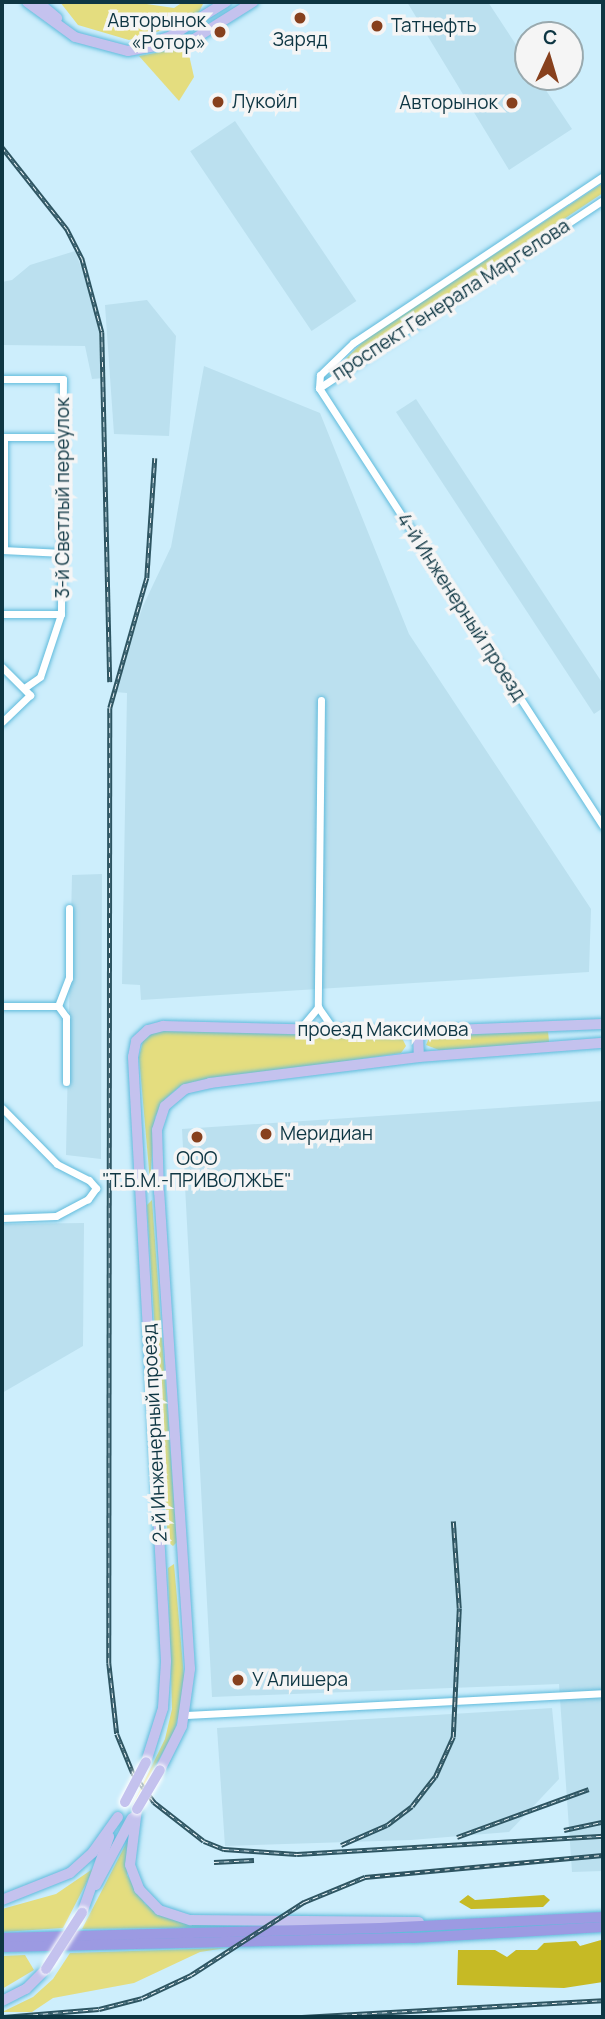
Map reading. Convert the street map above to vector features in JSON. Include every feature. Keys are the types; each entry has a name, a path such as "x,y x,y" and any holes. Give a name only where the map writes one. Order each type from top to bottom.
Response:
{"highway":[{"path":"2,1947 403,1932 451,1923 603,1917"},
{"path":"429,1925 425,1931 431,1937"},
{"path":"2,1938 403,1932 431,1937 603,1927"}],"main road":[{"path":"27,2 75,37 128,51 194,38 253,2"},
{"path":"38,2 70,27 93,38 141,45 171,36 228,2 231,9 240,10"},
{"name":"проезд Максимова","path":"133,1056 141,1035 163,1027 418,1032 603,1024"},
{"path":"553,1026 554,1046"},
{"path":"418,1032 419,1057"},
{"name":"проезд Максимова","path":"157,1135 168,1102 200,1084 419,1057 603,1043"},
{"name":"2-й Инженерный проезд","path":"118,1817 146,1762 164,1697 162,1556 133,1056"},
{"name":"2-й Инженерный проезд","path":"84,1908 178,1737 185,1715 190,1669 157,1135"},
{"path":"142,1193 159,1192"},
{"path":"162,1556 182,1556"},
{"path":"137,1809 130,1865 139,1889 159,1910 190,1920 451,1923"},
{"path":"2,1900 70,1873 93,1852 118,1817"},
{"path":"2,2001 26,1989 47,1969 84,1908 118,1817"}],"street":[{"name":"проспект Генерала Маргелова","path":"319,388 320,375 353,343 603,176"},
{"name":"проспект Генерала Маргелова","path":"319,388 603,200"},
{"name":"3-й Светлый переулок","path":"2,379 63,379 61,614 40,677 24,688 30,695 2,722"},
{"name":"4-й Инженерный проезд","path":"319,388 603,826"},
{"path":"62,437 3,437 3,550 63,553"},
{"path":"2,614 61,614"},
{"path":"2,667 24,688"},
{"path":"321,700 318,1006 335,1031"},
{"path":"58,1006 69,978 69,908"},
{"path":"2,1006 58,1006"},
{"path":"58,1006 66,1017 66,1082"},
{"path":"298,1031 318,1006"},
{"path":"2,1108 57,1164 89,1180 96,1188 88,1199 56,1216 2,1218"},
{"path":"185,1715 603,1693"}],"shaded area":[{"path":"60,2 133,2 174,8 183,2 204,2 198,14 173,27 129,40 78,25"},
{"name":"Авторынок","path":"407,2 488,2 514,42 514,91 546,91 572,129 509,170"},
{"path":"182,48 189,55 194,77 179,101 139,56"},
{"path":"235,121 356,301 312,331 190,151"},
{"path":"603,183 603,193 327,377 367,338"},
{"path":"75,251 99,314 104,378 92,379 85,346 2,345 2,282 12,280 30,265"},
{"path":"147,300 176,336 169,436 114,434 105,305"},
{"path":"204,366 320,413 409,634 591,909 589,972 141,1000 140,985 122,984 127,693 115,692 116,682 143,606 171,547"},
{"path":"416,399 603,684 603,708 594,714 396,412"},
{"path":"102,874 101,1159 66,1155 72,875"},
{"path":"156,1030 401,1036 406,1046 401,1053 180,1086 165,1099 155,1117 150,1181 139,1057 143,1041"},
{"path":"548,1031 549,1042 540,1045 439,1050 426,1045 429,1038 440,1035"},
{"path":"603,1101 603,1871 572,1872 559,1684 212,1697 182,1129"},
{"path":"152,1200 177,1542 173,1546 168,1542 147,1205"},
{"path":"84,1223 83,1346 2,1393 2,1224"},
{"path":"174,1564 185,1688 174,1733 131,1808 165,1739 172,1709 168,1568"},
{"path":"552,1708 559,1779 509,1832 411,1840 225,1846 217,1728"},
{"path":"131,1834 127,1875 145,1904 177,1921 233,1927 82,1929"},
{"path":"94,1868 63,1928 2,1932 2,1909 56,1894"},
{"path":"468,1895 475,1900 544,1895 550,1900 543,1907 471,1909 459,1902"},
{"path":"601,1940 603,1982 564,1988 457,1985 458,1950 495,1950 507,1957 516,1950 537,1950 544,1943 576,1941 580,1946"},
{"path":"226,1948 200,1952 134,1983 53,1998 32,2012 2,2012 33,1997 53,1979 70,1953"},
{"path":"25,1955 34,1970 2,1989 2,1956"}],"railway":[{"path":"2,147 67,229 82,258 102,332 110,682"},
{"path":"155,458 147,578 110,708 109,1663 117,1734 133,1773 154,1802 204,1841 224,1849 297,1854 603,1836"},
{"path":"341,1845 387,1825 412,1806 435,1777 453,1737 459,1608 453,1521"},
{"path":"457,1837 589,1789"},
{"path":"564,1830 603,1822"},
{"path":"3,2017 99,2009 142,1998 191,1975 304,1902 365,1877 603,1855"},
{"path":"214,1862 254,1860"},
{"path":"302,2017 603,2000"}],"place":[{"name":"Заряд","path":"300,18"},
{"name":"Татнефть","path":"377,26"},
{"name":"Авторынок «Ротор»","path":"220,32"},
{"name":"Лукойл","path":"218,102"},
{"name":"Авторынок","path":"512,103"},
{"name":"Меридиан","path":"266,1134"},
{"name":"ООО \"Т.Б.М.-ПРИВОЛЖЬЕ\"","path":"197,1137"},
{"name":"У Алишера","path":"238,1680"}]}
